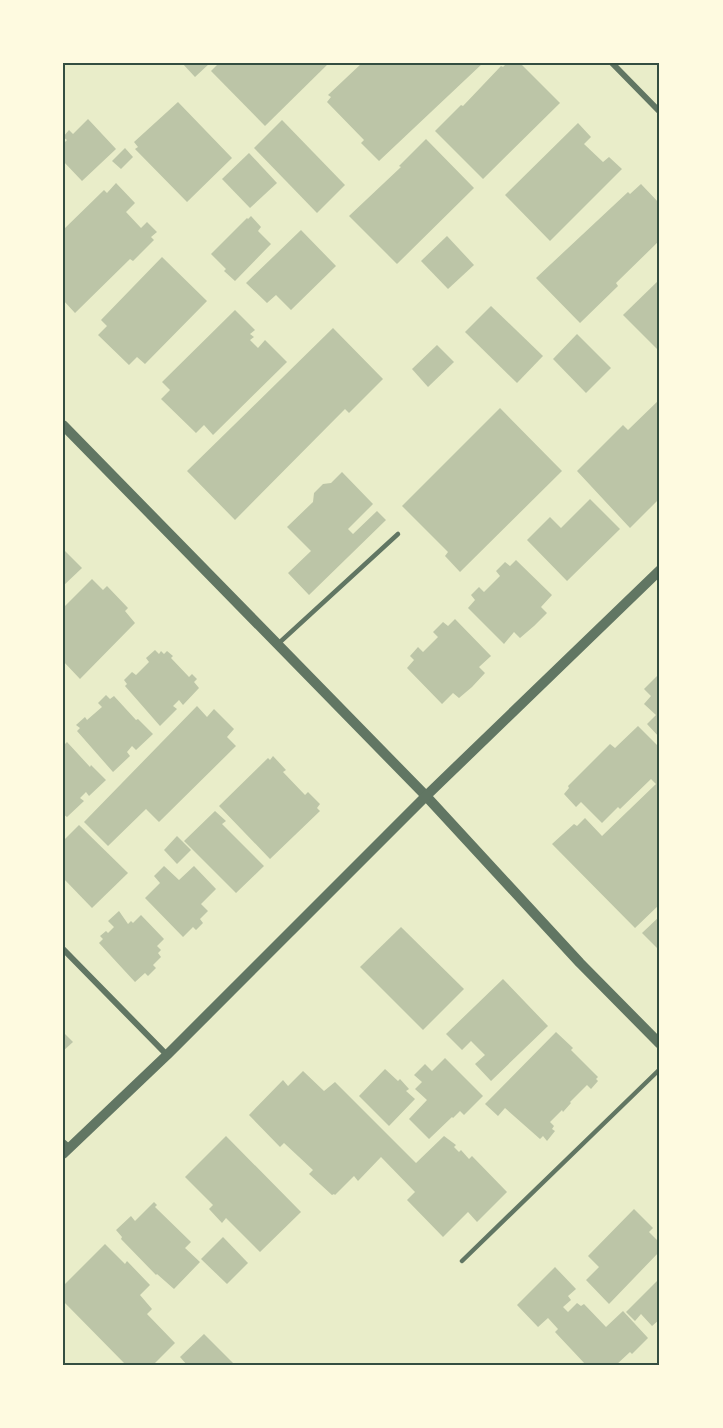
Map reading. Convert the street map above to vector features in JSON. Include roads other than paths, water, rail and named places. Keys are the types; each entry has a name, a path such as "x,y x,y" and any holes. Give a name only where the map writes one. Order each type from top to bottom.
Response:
{"street":[{"path":"612,63 660,112"},
{"path":"63,425 426,796 580,963 660,1044"},
{"path":"65,1148 167,1055 426,796 660,570"},
{"path":"63,949 167,1055"}],"lane":[{"path":"277,645 398,534"},
{"path":"462,1261 660,1069"}]}
